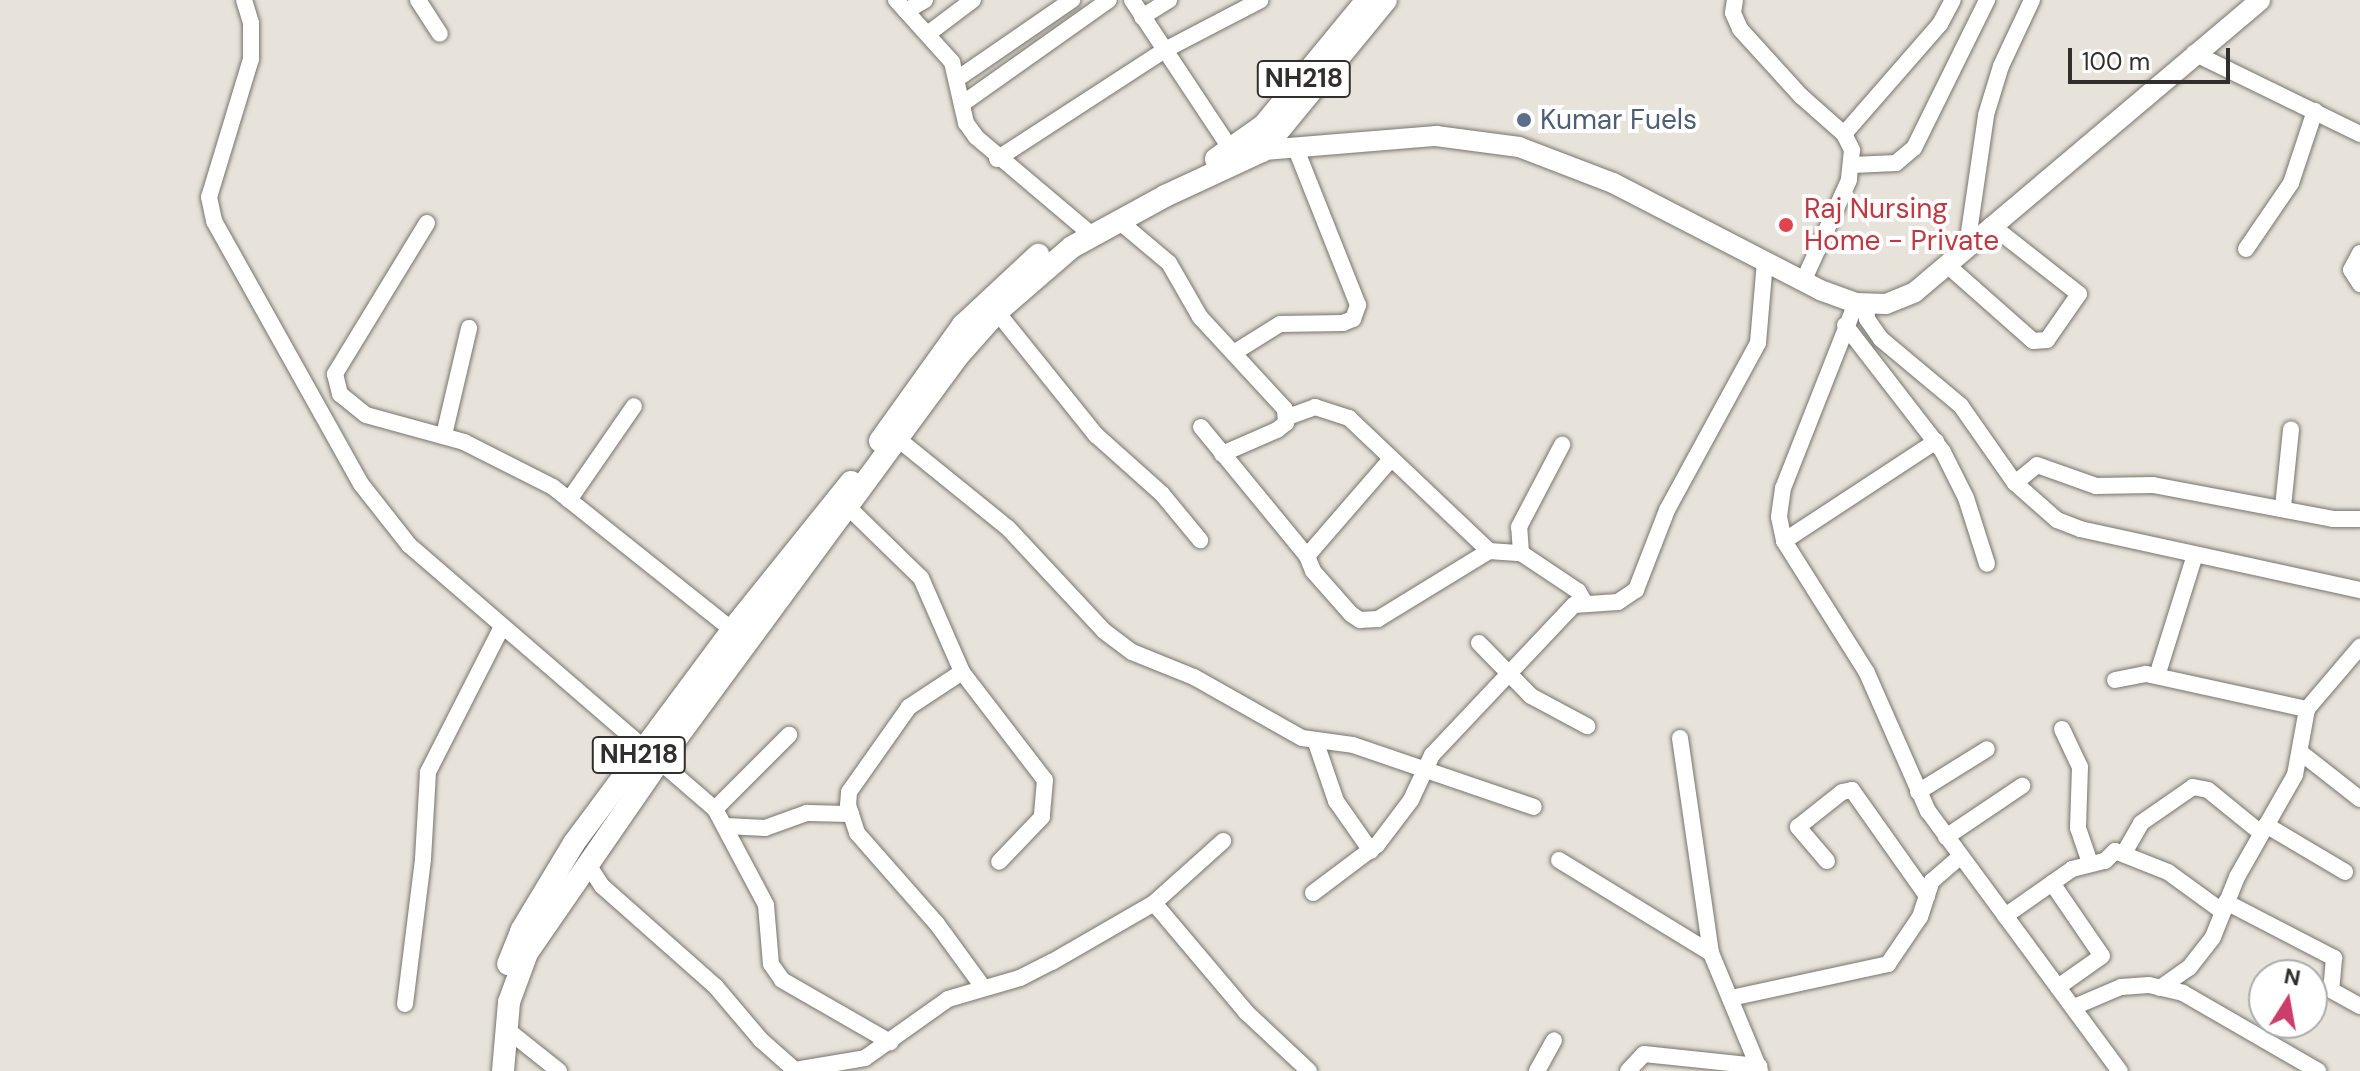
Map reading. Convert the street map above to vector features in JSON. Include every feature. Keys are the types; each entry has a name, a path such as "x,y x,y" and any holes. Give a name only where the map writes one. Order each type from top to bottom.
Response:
{"highway":[{"name":"NH218","path":"888,447 931,364 977,309 1086,230 1232,151 1280,107 1367,0"},
{"name":"NH218","path":"503,1071 505,1028 527,953 587,863 651,755 732,630 863,478 997,312 1086,230 1119,221 1262,151 1386,0"},
{"name":"NH218","path":"489,1071 497,999 521,931 574,843 651,755 849,508 863,478"}],"main road":[{"path":"1232,151 1436,136 1519,147 1613,183 1803,282 1861,304 1900,299 1946,264 2259,0"}],"street":[{"path":"244,0 251,23 251,59 212,185 214,221 381,514 501,629 715,809 766,905 775,972 828,1009 890,1042"},
{"path":"418,0 440,34"},
{"path":"901,5 925,0"},
{"path":"929,33 973,0"},
{"path":"957,79 1072,0"},
{"path":"962,104 1109,0"},
{"path":"1132,0 1232,151"},
{"path":"1142,17 1169,0"},
{"path":"997,159 1163,51 1261,0"},
{"path":"1735,0 1733,13 1740,29 1801,96 1844,134 1853,165 1803,282"},
{"path":"1844,134 1940,24 1953,0"},
{"path":"1853,165 1896,163 1914,148 1987,0"},
{"path":"1967,246 1986,115 2001,66 2032,0"},
{"path":"901,5 952,62 966,123 997,159 1086,230"},
{"path":"2194,53 2359,132"},
{"path":"2246,249 2291,183 2315,111"},
{"path":"1235,352 1280,324 1343,323 1353,319 1358,305 1295,147"},
{"path":"1119,221 1169,263 1200,317 1235,352 1288,417"},
{"path":"427,223 335,374 335,383 366,415 444,435 504,460 569,500 732,630"},
{"path":"1946,264 2033,341 2047,340 2079,294 1991,225"},
{"path":"2360,253 2351,270 2360,284"},
{"path":"1313,893 1371,851 1411,800 1426,767 1507,672 1574,605 1584,601 1618,602 1636,590 1667,510 1758,343 1765,261"},
{"path":"2120,1071 1946,837 1918,792 1867,673 1784,541 1779,517 1783,488 1845,325 1861,304 1873,330 1961,406 2032,502 2080,529 2360,590"},
{"path":"997,312 1096,435 1162,494 1200,540"},
{"path":"1845,325 1936,441 1957,476 1987,564"},
{"path":"444,435 469,328"},
{"path":"569,500 634,406"},
{"path":"1222,454 1277,430 1288,417 1315,407 1338,413 1489,551"},
{"path":"1201,427 1307,556 1313,571 1364,621 1378,619 1489,551 1521,553 1578,591 1584,601"},
{"path":"2283,507 2291,429"},
{"path":"1784,541 1936,441"},
{"path":"1521,553 1519,527 1562,445"},
{"path":"888,447 1008,528 1104,631 1132,652 1194,677 1302,738 1426,767 1534,807"},
{"path":"1307,556 1391,459"},
{"path":"2015,483 2037,465 2096,486 2153,485 2283,507 2333,519 2360,519"},
{"path":"849,508 921,578 962,672 1045,780 1042,817 999,862"},
{"path":"2157,676 2195,555"},
{"path":"405,1004 423,859 428,772 501,629"},
{"path":"1479,643 1531,696 1587,726"},
{"path":"2160,988 2203,954 2264,829 2290,786 2300,752 2307,709 2360,647"},
{"path":"962,672 909,707 849,792 857,833 937,924 983,987"},
{"path":"2115,680 2135,673 2157,676 2307,709"},
{"path":"2062,729 2080,767 2078,828 2090,863"},
{"path":"715,809 789,735"},
{"path":"1628,1071 1644,1054 1759,1069 1711,953 1680,738"},
{"path":"1315,740 1336,801 1371,851"},
{"path":"1918,792 1987,749"},
{"path":"2300,752 2360,799"},
{"path":"1946,837 2022,786"},
{"path":"2124,853 2141,823 2193,787 2208,790 2264,829 2345,872"},
{"path":"1827,861 1798,827 1842,792 1852,790 1927,896"},
{"path":"726,826 765,828 807,813 851,814"},
{"path":"587,863 602,886 716,987 761,1040 796,1070 865,1058 948,999 1042,967 1154,903 1223,841"},
{"path":"2005,916 2052,883 2090,863 2124,853 2168,872 2224,907 2334,958 2331,990 2360,1006"},
{"path":"1731,998 1879,969 1896,954 1932,881 1960,857"},
{"path":"1559,860 1711,953"},
{"path":"2052,883 2101,954 2089,967 2058,987"},
{"path":"1154,903 1246,1012 1307,1070"},
{"path":"2089,967 2108,992"},
{"path":"2074,1007 2108,992 2160,988 2219,1010 2318,1071"},
{"path":"505,1028 559,1071"},
{"path":"1537,1071 1554,1040"}],"place":[{"name":"Kumar Fuels","path":"1524,120"},
{"name":"Raj Nursing Home - Private","path":"1786,225"}]}
